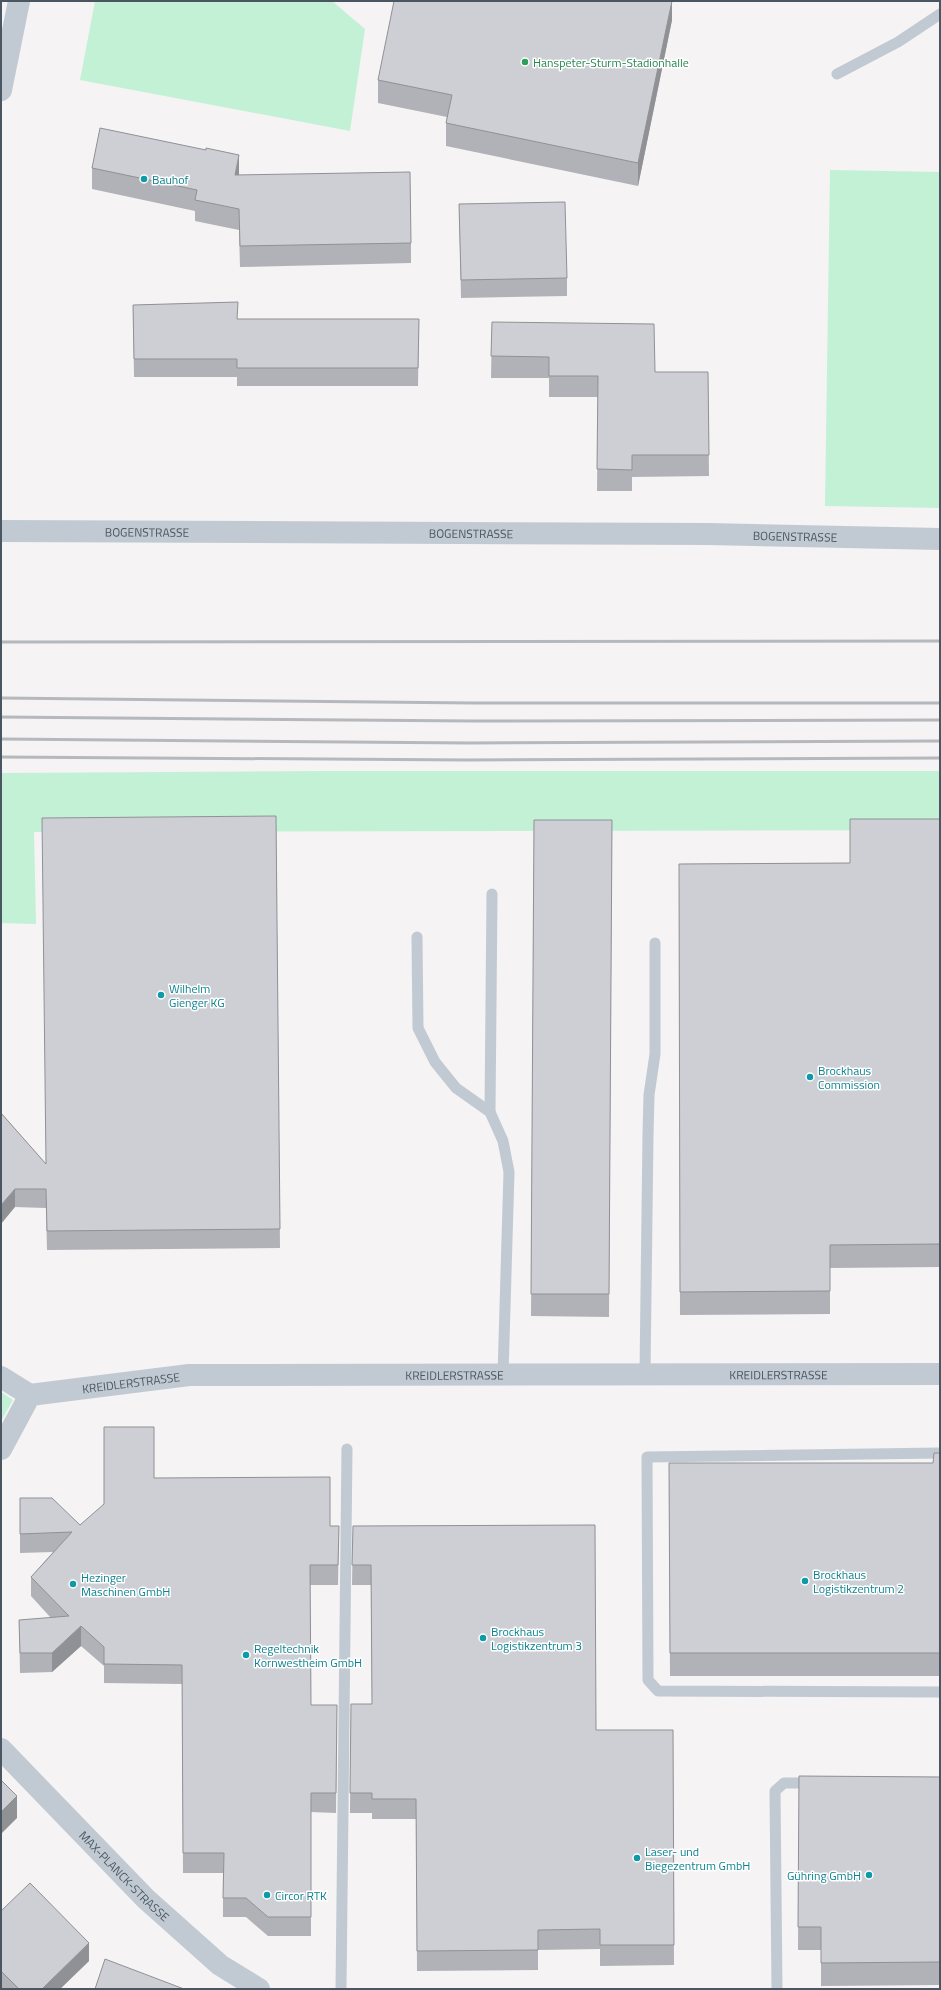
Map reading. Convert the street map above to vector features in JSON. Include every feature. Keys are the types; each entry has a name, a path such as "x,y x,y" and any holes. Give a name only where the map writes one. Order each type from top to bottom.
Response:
{"street":[{"path":"1,90 19,1"},
{"name":"BOGENSTRASSE","path":"1,531 700,534 940,539"},
{"name":"KREIDLERSTRASSE","path":"30,1395 189,1375 940,1374"},
{"path":"1,1377 30,1395 1,1449"},
{"name":"MAX-PLANCK-STRASSE","path":"1,1749 146,1899 220,1965 259,1989"}],"lane":[{"path":"837,74 898,42 940,14"},
{"path":"492,894 490,1112 503,1141 509,1172 503,1374"},
{"path":"417,937 418,1028 435,1062 456,1088 490,1112"},
{"path":"645,1374 648,1135 650,1095 655,1054 655,943"},
{"path":"341,1989 347,1449"},
{"path":"940,1453 648,1456 648,1680 658,1691 940,1692"},
{"path":"777,1989 775,1791 784,1783 823,1783"}],"green space":[{"path":"95,1 332,1 365,29 350,131 80,80"},
{"path":"830,170 940,172 940,508 825,506"},
{"path":"320,771 940,771 940,830 34,832 36,924 1,923 1,773"},
{"path":"1,1392 13,1400 1,1421"}],"building":[{"name":"Hanspeter-Sturm-Stadionhalle","path":"394,1 672,1 638,163 446,123 452,95 378,80"},
{"path":"100,128 206,150 206,148 239,155 235,175 410,172 411,243 240,246 239,209 195,200 197,190 92,168"},
{"path":"565,202 567,278 461,280 459,204"},
{"path":"238,302 237,319 419,319 418,368 237,368 237,359 134,359 133,305"},
{"path":"492,322 654,324 655,372 708,372 709,455 632,455 632,470 597,469 598,376 549,376 549,357 491,356"},
{"name":"Wilhelm Gienger KG","path":"276,816 280,1229 47,1231 46,1189 15,1189 1,1205 1,1113 46,1164 42,818"},
{"name":"Brockhaus Commission","path":"850,819 940,819 940,1244 830,1245 830,1291 680,1292 679,864 850,863"},
{"path":"534,820 612,820 609,1294 531,1294"},
{"name":"Regeltechnik Kornwestheim GmbH","path":"104,1427 154,1427 154,1478 330,1477 330,1526 339,1526 338,1565 310,1565 311,1705 337,1705 336,1793 311,1793 311,1917 268,1917 246,1898 223,1898 224,1853 183,1853 182,1665 104,1664 104,1647 81,1626 52,1653 20,1653 19,1620 69,1616 31,1577 72,1532 20,1534 20,1498 52,1498 80,1525 104,1504"},
{"name":"Brockhaus Logistikzentrum 2","path":"934,1453 940,1453 940,1653 670,1653 669,1463 933,1463"},
{"path":"595,1525 596,1730 673,1730 674,1945 600,1945 600,1929 538,1930 538,1950 417,1951 416,1799 372,1799 372,1793 350,1793 351,1704 372,1704 371,1565 352,1565 353,1526"},
{"name":"Gühring GmbH","path":"799,1776 940,1777 940,1962 821,1963 821,1927 798,1927"},
{"path":"1,1780 17,1796 1,1812"},
{"path":"30,1883 89,1943 42,1989 19,1989 1,1971 1,1911"},
{"path":"105,1959 184,1989 95,1989"}],"railway":[{"path":"1,642 940,641"},
{"path":"1,698 473,703 940,703"},
{"path":"1,717 473,721 940,720"},
{"path":"1,739 470,743 940,741"},
{"path":"1,757 469,760 940,758"}],"place":[{"name":"Hanspeter-Sturm-Stadionhalle","path":"525,62"},
{"name":"Bauhof","path":"144,179"},
{"name":"Wilhelm Gienger KG","path":"161,995"},
{"name":"Brockhaus Commission","path":"810,1077"},
{"name":"Brockhaus Logistikzentrum 2","path":"805,1581"},
{"name":"Hezinger Maschinen GmbH","path":"73,1584"},
{"name":"Brockhaus Logistikzentrum 3","path":"483,1638"},
{"name":"Regeltechnik Kornwestheim GmbH","path":"246,1655"},
{"name":"Laser- und Biegezentrum GmbH","path":"637,1858"},
{"name":"Gühring GmbH","path":"869,1875"},
{"name":"Circor RTK","path":"267,1895"}]}
